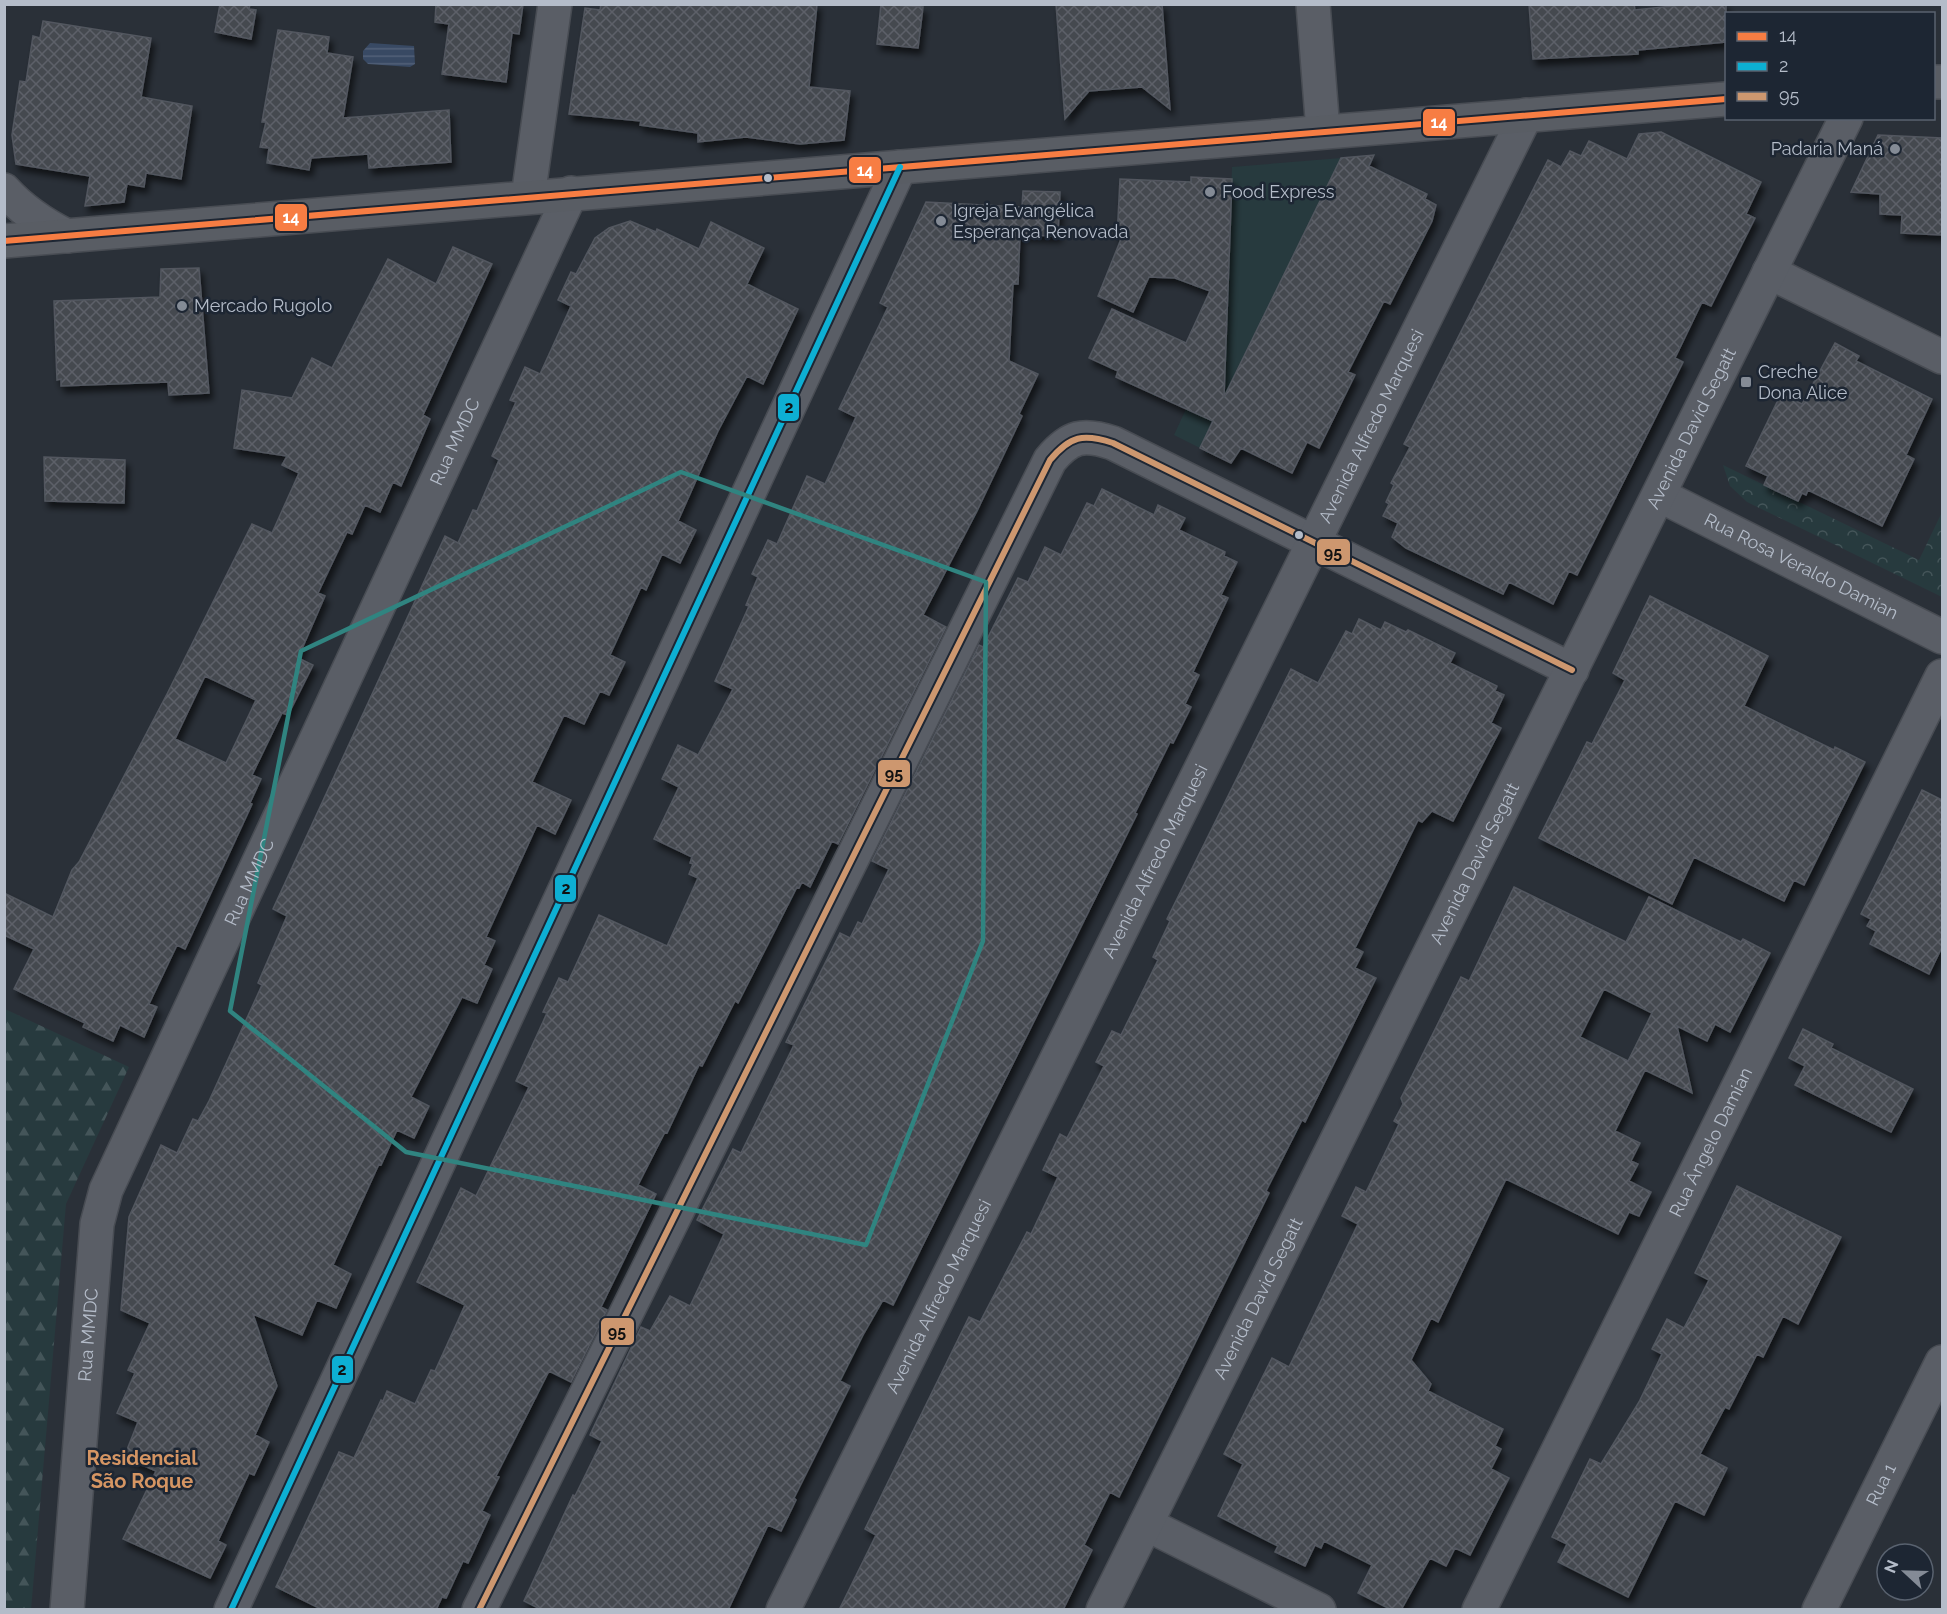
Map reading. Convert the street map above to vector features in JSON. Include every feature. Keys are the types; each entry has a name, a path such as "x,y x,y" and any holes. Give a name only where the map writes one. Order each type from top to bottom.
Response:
{"main road":[{"path":"4,241 1725,99"}],"street":[{"path":"528,197 555,4"},
{"path":"1313,4 1323,131"},
{"name":"Avenida Alfredo Marquesi","path":"783,1610 1526,115"},
{"name":"Avenida David Segatt","path":"1103,1610 1845,120"},
{"path":"231,1610 900,167"},
{"path":"4,190 18,206 41,223 67,236"},
{"name":"Rua MMDC","path":"67,1610 97,1224 106,1190 571,193"},
{"path":"1769,272 1942,357"},
{"path":"479,1610 1050,460 1063,444 1079,437 1095,437 1113,443 1572,670"},
{"name":"Rua Rosa Veraldo Damian","path":"1659,495 1942,637"},
{"name":"Rua Ângelo Damian","path":"1479,1610 1942,676"},
{"name":"Rua 1","path":"1819,1610 1942,1362"},
{"path":"1146,1524 1319,1610"}],"highlighted area":[{"path":"681,472 986,582 983,941 866,1245 406,1152 230,1011 301,651"}],"green space":[{"path":"1341,158 1200,448 1174,435 1227,320 1232,167"},
{"path":"1723,465 1919,560 1942,512 1942,597 1747,502 1730,486"},
{"path":"5,1009 129,1067 66,1204 31,1610 4,1609"}],"water":[{"path":"370,43 414,46 415,64 410,67 368,64 363,59 363,51"}],"building":[{"path":"220,4 250,4 249,9 256,10 251,39 215,32"},
{"path":"436,4 523,4 519,34 512,33 506,82 442,74 449,24 435,22"},
{"path":"601,4 817,4 809,87 850,91 844,140 800,144 746,137 698,142 698,133 640,125 641,121 569,114 585,8 600,10"},
{"path":"881,4 923,7 918,48 877,44"},
{"path":"1056,4 1162,4 1170,109 1142,87 1089,91 1065,119"},
{"path":"1529,4 1634,4 1635,10 1691,4 1726,4 1725,42 1638,50 1638,54 1533,59"},
{"path":"43,21 151,38 141,97 192,106 181,179 146,173 144,187 127,184 124,202 85,206 90,176 16,164 12,135 20,81 26,82 33,36 40,38"},
{"path":"278,30 329,37 327,53 353,57 343,118 449,110 451,162 369,168 368,154 311,158 309,170 267,163 269,148 260,147 266,122 262,122"},
{"path":"1661,132 1761,182 1746,214 1755,218 1711,306 1702,302 1675,358 1683,362 1577,575 1569,571 1553,604 1509,582 1503,594 1406,548 1392,537 1398,523 1383,516 1389,504 1386,502 1394,485 1391,483 1410,447 1404,444 1548,160 1561,167 1570,151 1581,156 1589,141 1627,159 1639,134"},
{"path":"1878,135 1942,138 1942,235 1901,233 1902,215 1880,214 1880,194 1851,192"},
{"path":"1374,155 1369,166 1427,194 1425,199 1436,205 1432,221 1390,304 1384,301 1348,372 1355,375 1319,448 1307,442 1292,473 1241,448 1231,463 1200,448 1213,421 1116,377 1118,371 1089,358 1112,309 1186,343 1210,291 1175,278 1149,277 1133,312 1098,296 1121,239 1117,239 1120,179 1191,182 1191,177 1232,179 1224,397 1341,158"},
{"path":"1023,191 1060,192 1058,236 1020,235 1018,284 1013,284 1009,361 1038,374 1019,414 1022,416 977,511 923,615 946,627 838,844 832,841 810,887 802,882 799,888 797,887 738,1003 735,1001 702,1066 699,1065 667,1133 665,1132 638,1185 656,1194 601,1307 607,1310 571,1382 549,1371 496,1476 499,1477 482,1511 490,1515 468,1563 463,1561 446,1598 442,1597 436,1610 323,1610 276,1587 339,1452 354,1458 387,1391 415,1404 431,1370 435,1371 465,1305 417,1282 461,1188 476,1196 529,1087 516,1081 547,1013 543,1012 559,978 568,982 599,915 667,946 698,878 689,874 693,864 690,863 692,857 654,839 679,787 662,779 678,745 698,755 733,689 715,681 749,606 746,605 758,577 752,574 768,540 777,544 807,476 825,484 856,417 839,409 888,307 880,303 926,202 1022,207"},
{"path":"630,221 656,232 657,229 699,249 711,222 764,248 747,284 798,309 763,384 747,376 718,431 678,521 696,530 680,563 662,554 646,590 641,587 610,655 625,662 609,695 600,691 584,724 564,715 532,782 571,800 555,834 537,825 486,937 495,941 484,965 492,969 477,1003 462,997 411,1097 429,1106 414,1138 397,1130 381,1165 379,1164 333,1265 351,1274 336,1308 317,1300 302,1335 253,1314 277,1386 255,1435 269,1442 254,1475 249,1473 218,1541 226,1545 210,1578 123,1539 156,1471 124,1457 138,1422 117,1413 135,1373 128,1370 150,1323 121,1310 129,1217 161,1145 177,1153 193,1119 198,1121 209,1101 262,985 258,983 287,916 273,909 445,536 458,543 473,510 477,511 499,460 492,456 516,402 510,400 525,367 540,374 571,306 558,300 571,272 576,274 595,238 609,228"},
{"path":"453,247 492,264 423,415 430,419 401,486 393,482 380,512 365,505 352,534 347,532 318,593 325,596 298,658 313,665 288,715 282,713 252,775 261,779 250,803 252,804 185,949 177,945 149,1004 157,1007 144,1037 120,1025 113,1041 83,1027 85,1023 14,989 34,949 4,935 4,893 53,917 72,870 79,862 167,694 252,524 272,533 299,473 282,465 287,456 234,448 242,390 292,398 312,358 332,368 388,259 436,284","holes":["205,676 256,700 226,763 175,739"]},
{"path":"199,268 209,393 169,395 168,382 61,386 61,379 57,380 54,301 160,297 161,269"},
{"path":"1835,343 1859,356 1856,361 1932,399 1906,455 1914,459 1882,526 1808,490 1806,495 1802,493 1798,501 1764,485 1768,476 1746,466 1781,394 1802,404"},
{"path":"44,457 125,460 124,503 45,501"},
{"path":"1102,489 1154,515 1158,505 1185,518 1179,530 1225,552 1224,556 1237,562 1221,595 1228,598 1193,672 1199,675 1185,704 1191,707 1173,743 1170,742 1135,813 1137,814 893,1305 883,1300 840,1381 850,1386 794,1498 796,1500 781,1531 768,1525 728,1610 542,1610 524,1601 573,1495 575,1496 602,1441 590,1435 641,1327 650,1331 670,1296 690,1306 724,1234 697,1220 733,1149 741,1153 794,1045 786,1042 840,933 850,938 858,922 862,924 889,869 872,861 979,645 983,647 1018,578 1028,582 1045,547 1061,555 1087,503 1094,506"},
{"path":"1650,596 1768,656 1744,706 1834,750 1835,747 1865,762 1804,885 1794,880 1784,901 1694,857 1672,904 1539,838 1587,742 1592,744 1625,680 1613,673"},
{"path":"1359,619 1381,630 1385,622 1406,632 1408,630 1455,653 1450,663 1497,686 1495,691 1504,695 1491,723 1501,728 1453,821 1432,811 1422,822 1418,820 1355,948 1363,952 1355,968 1376,978 1305,1122 1302,1120 1266,1191 1269,1193 1119,1497 1110,1492 1084,1545 1092,1550 1063,1610 839,1610 876,1535 865,1529 969,1317 980,1322 1027,1232 1031,1234 1058,1177 1043,1170 1060,1134 1067,1138 1104,1066 1096,1062 1112,1031 1121,1035 1158,960 1153,957 1170,921 1167,919 1291,669 1318,683 1346,631 1352,634"},
{"path":"1922,790 1942,800 1942,947 1929,974 1870,944 1876,931 1867,926 1871,919 1861,914"},
{"path":"1514,887 1626,942 1649,897 1741,942 1743,939 1770,953 1730,1032 1715,1024 1707,1041 1677,1026 1692,1093 1645,1070 1615,1131 1640,1143 1631,1161 1638,1164 1629,1181 1651,1192 1639,1216 1629,1212 1618,1234 1506,1179 1438,1322 1431,1318 1411,1360 1431,1384 1428,1391 1503,1429 1495,1446 1501,1449 1491,1469 1509,1478 1470,1555 1455,1548 1446,1566 1430,1558 1401,1610 1392,1610 1358,1593 1372,1565 1324,1541 1321,1548 1315,1545 1305,1566 1275,1552 1278,1546 1218,1516 1243,1464 1224,1454 1272,1358 1289,1367 1358,1224 1342,1216 1356,1187 1366,1192 1399,1124 1394,1121 1403,1104 1401,1098 1461,977 1469,981","holes":["1604,989 1652,1013 1628,1061 1580,1037"]},
{"path":"1803,1029 1833,1044 1831,1048 1913,1089 1891,1132 1795,1085 1805,1066 1789,1058"},
{"path":"1737,1186 1841,1237 1798,1324 1783,1316 1763,1357 1757,1354 1729,1409 1725,1407 1700,1454 1727,1468 1704,1515 1675,1501 1628,1597 1558,1562 1567,1544 1552,1537 1590,1459 1601,1464 1639,1402 1662,1354 1652,1349 1667,1319 1684,1328 1709,1280 1695,1273"}],"transit line":[{"name":"14","path":"4,241 1725,99"},
{"name":"2","path":"231,1610 900,167"},
{"name":"95","path":"479,1610 1050,460 1057,452 1071,441 1078,439 1093,438 1113,443 1572,670"}],"place":[{"name":"Padaria Maná","path":"1895,149"},
{"name":"Food Express","path":"1210,192"},
{"name":"Igreja Evangélica Esperança Renovada","path":"941,221"},
{"name":"Mercado Rugolo","path":"182,306"},
{"name":"Creche Dona Alice","path":"1746,382"}],"district":[{"name":"Residencial São Roque","path":"142,1470"}]}
